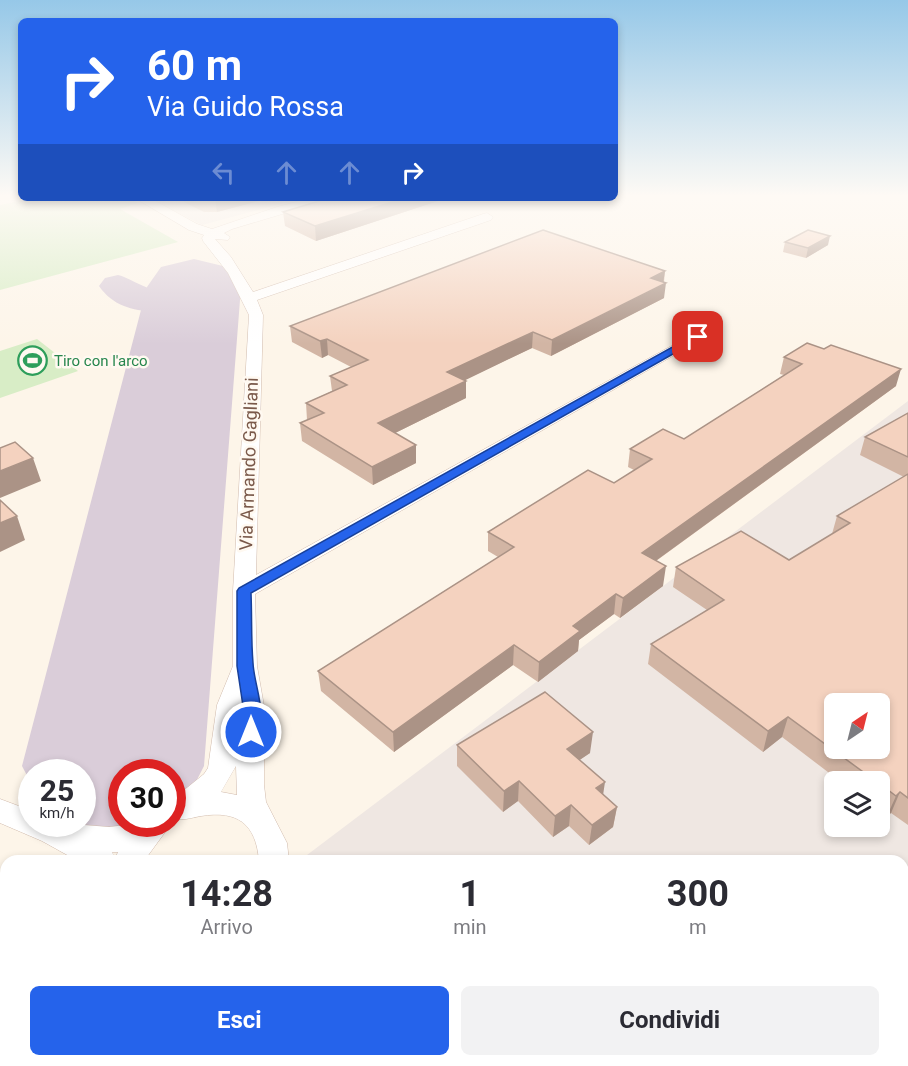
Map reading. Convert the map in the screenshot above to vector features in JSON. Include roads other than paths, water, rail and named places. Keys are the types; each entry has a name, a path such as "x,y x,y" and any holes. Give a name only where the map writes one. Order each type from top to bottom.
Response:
{"street":[{"name":"Via Armando Gagliani","path":"223,245 225,257 250,298 256,315 244,591 245,666 251,706 250,785 252,802 259,818 267,827 279,855"},
{"path":"250,298 406,245"},
{"path":"244,591 698,337"},
{"name":"Via Armando Gagliani","path":"186,804 214,782 221,771 225,759 230,705 245,666"},
{"path":"186,808 197,804 227,803 245,809 259,818"},
{"path":"0,811 18,818"},
{"path":"63,837 93,855"},
{"path":"82,837 105,841 126,840 132,837"},
{"path":"133,855 145,837"}],"place":[{"name":"Tiro con l'arco","path":"33,361"}]}
